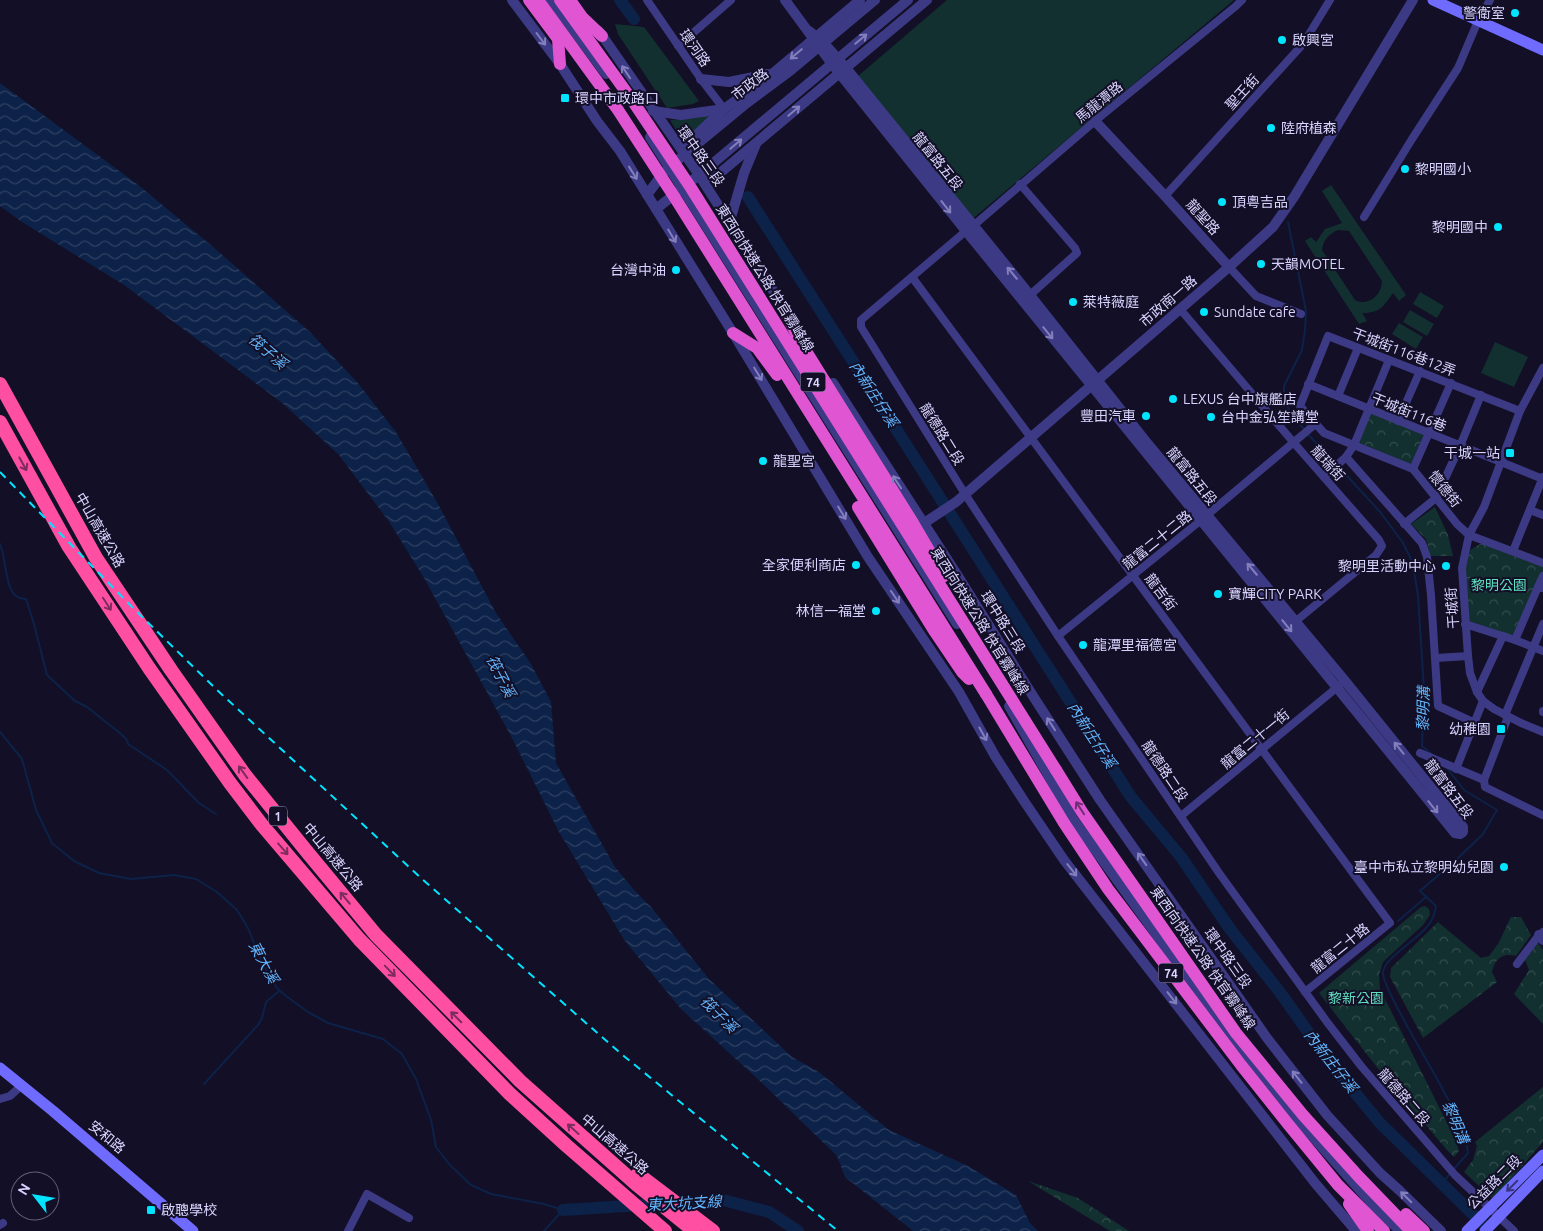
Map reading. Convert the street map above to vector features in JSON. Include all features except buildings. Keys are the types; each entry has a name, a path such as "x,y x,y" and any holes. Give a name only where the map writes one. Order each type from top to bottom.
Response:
{"highway":[{"path":"529,0 558,39 560,64"},
{"name":"74","path":"538,0 618,110 677,201 986,694 1064,823 1108,889 1241,1065 1338,1185 1384,1231"},
{"name":"東西向快速公路 快官霧峰線","path":"560,0 627,93 691,188 1082,812 1236,1033 1303,1115 1411,1231"},
{"path":"570,0 582,17 602,36"},
{"path":"784,308 799,340 985,644 1056,770"},
{"path":"732,333 756,348 780,379 934,632 962,672 986,694"},
{"name":"中山高速公路","path":"0,384 96,558 171,670 245,775 376,935 520,1081 589,1143 701,1229"},
{"name":"1","path":"0,422 69,547 149,668 262,825 359,939 510,1094 663,1229"},
{"path":"1359,1177 1384,1193 1424,1231"},
{"path":"1338,1185 1351,1208 1368,1231"}],"main road":[{"path":"1433,0 1543,50"},
{"name":"安和路","path":"0,1068 193,1231"},
{"name":"公益路二段","path":"1489,1219 1543,1155"},
{"name":"公益路二段","path":"1467,1231 1489,1219 1543,1171"}],"street":[{"path":"512,0 560,64 597,121 620,151 868,556 960,692 995,756 1064,860 1315,1183 1356,1231"},
{"path":"546,0 680,190 900,540 1076,831 1234,1048 1293,1122 1393,1231"},
{"path":"551,0 628,103 666,170"},
{"name":"環中路三段","path":"576,0 699,175 784,308 928,521 1100,800 1268,1038 1327,1115 1380,1173 1441,1231"},
{"name":"環河路","path":"647,0 724,109"},
{"path":"678,46 730,0"},
{"name":"龍富路五段","path":"785,0 1094,382 1148,444 1203,518 1336,688 1455,833 1460,834 1463,832 1463,827 1296,621 1203,518"},
{"name":"市政路","path":"647,195 666,170 747,103 860,0"},
{"name":"市政路","path":"684,155 691,140 724,109 817,39 876,0"},
{"path":"656,209 908,0"},
{"path":"699,175 714,178 927,0"},
{"name":"馬龍潭路","path":"861,320 1095,121 1242,0"},
{"name":"聖王街","path":"1165,196 1303,44 1330,0"},
{"name":"市政南一路","path":"868,556 900,540 956,502 1229,267 1273,226 1294,197 1413,0"},
{"path":"1364,217 1458,68 1478,21 1490,0"},
{"path":"701,79 730,82 772,74"},
{"path":"653,111 681,115 724,109 747,103"},
{"name":"龍聖路","path":"1095,121 1256,296 1301,314"},
{"path":"729,224 744,173 756,143"},
{"path":"1020,184 1078,253 1030,295"},
{"name":"龍富路五段","path":"969,229 1030,295 1094,382"},
{"name":"龍吉街","path":"912,276 1390,923"},
{"name":"龍瑞街","path":"1180,309 1325,475 1382,546 1376,556 1296,621"},
{"name":"龍德路二段","path":"861,320 861,327 965,494 1058,636 1181,816 1306,992 1362,1066 1455,1175 1489,1219 1514,1231"},
{"name":"干城街116巷12弄","path":"1308,384 1328,336 1520,411"},
{"path":"1338,396 1358,348"},
{"path":"1325,475 1344,459 1354,445 1389,360"},
{"name":"干城街","path":"1543,368 1539,384 1520,411 1484,507 1469,535 1462,568 1470,673 1477,692 1488,705 1507,716 1543,732"},
{"path":"1398,421 1420,372"},
{"name":"干城街116巷","path":"1308,384 1543,478"},
{"name":"懷德街","path":"1308,384 1300,406 1324,433 1413,470 1457,524 1469,535 1543,563"},
{"path":"1413,470 1451,384"},
{"path":"1404,524 1436,498 1482,395"},
{"name":"龍富二十二路","path":"1058,636 1312,427"},
{"path":"1344,459 1422,543 1426,557 1436,658 1438,706 1475,723"},
{"path":"1513,551 1543,478"},
{"path":"1530,510 1543,515"},
{"path":"900,540 1011,709 1073,819 1231,1038 1297,1119 1374,1206 1400,1231"},
{"path":"1515,640 1541,588 1543,576"},
{"path":"1465,624 1543,651"},
{"path":"1484,784 1507,716 1543,624"},
{"path":"1477,692 1503,636"},
{"path":"1436,658 1468,656"},
{"name":"龍富二十一街","path":"1181,816 1345,681"},
{"path":"1456,769 1483,701"},
{"path":"1420,753 1456,769 1542,815"},
{"name":"龍富二十路","path":"1306,992 1390,923"},
{"path":"1518,964 1542,936"},
{"path":"0,1100 10,1096 22,1085"},
{"path":"348,1231 366,1194 409,1218"}],"green space":[{"path":"947,0 1234,0 971,220 858,76"},
{"path":"615,24 644,27 699,101 693,104 667,108 618,34"},
{"path":"714,113 710,119 685,140 682,139 671,122 671,120 698,118"},
{"path":"1331,185 1406,295 1399,301 1393,293 1377,310 1362,313 1367,321 1359,324 1305,241 1311,237 1316,242 1325,229 1342,223 1322,191","holes":["1338,230 1349,231 1382,281 1380,291 1369,301 1360,302 1355,300 1322,250 1325,240 1332,233"]},
{"path":"1420,292 1444,306 1437,318 1413,304"},
{"path":"1410,310 1434,324 1427,336 1403,322"},
{"path":"1399,323 1423,337 1416,349 1392,334"},
{"path":"1495,342 1528,357 1514,387 1481,373"},
{"path":"1369,411 1424,434 1411,464 1357,442"},
{"path":"1435,507 1448,535 1453,556 1430,556 1426,539 1411,524"},
{"name":"黎明公園","path":"1482,543 1543,566 1543,571 1514,637 1469,622 1465,568 1470,550"},
{"name":"黎新公園","path":"1425,906 1429,909 1430,915 1423,925 1383,962 1379,975 1380,989 1454,1137 1459,1151 1454,1157 1376,1066 1319,993 1421,907"},
{"name":"黎新公園","path":"1511,917 1521,917 1531,935 1516,956 1507,955 1497,960 1492,972 1497,982 1423,1038 1390,977 1391,968 1438,922 1481,958 1489,956 1498,944"},
{"path":"1538,943 1543,950 1543,1024 1514,994 1529,970 1525,960"},
{"path":"1543,1087 1543,1142 1493,1199 1464,1172 1473,1160 1477,1146 1475,1142"},
{"path":"1028,1181 1078,1198 1129,1231 1110,1231"}],"water":[{"name":"筏子溪","path":"0,83 137,184 212,246 310,332 357,382 396,432 438,504 496,613 531,664 551,702 556,763 615,867 651,907 709,979 792,1057 819,1072 889,1130 968,1166 1016,1195 1030,1223 1038,1231 913,1231 845,1177 837,1156 761,1082 681,1009 625,941 559,832 511,736 424,578 390,523 339,455 281,402 124,285 22,222 0,206"}],"waterway":[{"name":"內新庄仔溪","path":"620,0 634,19"},
{"name":"內新庄仔溪","path":"748,197 1131,797 1181,857 1230,929 1279,991 1328,1060 1380,1123 1486,1227"},
{"name":"黎明溝","path":"1288,222 1306,311 1302,350 1284,386 1284,397 1291,415 1304,429"},
{"name":"黎明溝","path":"1307,433 1334,463"},
{"name":"黎明溝","path":"1338,466 1381,513 1403,543 1410,557 1418,595 1424,690 1422,746 1434,756"},
{"path":"0,544 11,588 19,598 26,599 47,675 75,701 87,707 121,734 128,744 167,770 199,803 216,814"},
{"name":"東大溪","path":"0,732 22,759 36,810 52,843 74,861 99,873 131,879 174,875 196,879 217,892 237,910 248,928 261,961 277,988 286,996 308,1012 328,1023 383,1039 402,1054 416,1079 431,1120 436,1147 450,1165 471,1185 491,1194 544,1204 563,1210 544,1231"},
{"name":"黎明溝","path":"1447,768 1464,790 1497,810 1483,834 1420,891 1436,906 1434,916 1423,931 1390,960 1385,966 1383,976 1392,998 1452,1106 1462,1129 1468,1153 1454,1169"},
{"path":"1398,921 1426,897"},
{"path":"204,1084 258,1025 266,1002 279,991"},
{"name":"黎明溝","path":"1441,1184 1451,1173"},
{"name":"東大坑支線","path":"563,1210 723,1200 769,1212 798,1231"}],"railway":[{"path":"0,472 133,608 216,689 422,879 619,1052 838,1231"}],"place":[{"name":"警衛室","path":"1515,13"},
{"name":"啟興宮","path":"1282,40"},
{"name":"環中市政路口","path":"565,98"},
{"name":"陸府植森","path":"1271,128"},
{"name":"黎明國小","path":"1405,169"},
{"name":"頂粵吉品","path":"1222,202"},
{"name":"黎明國中","path":"1498,227"},
{"name":"天韻MOTEL","path":"1261,264"},
{"name":"台灣中油","path":"676,270"},
{"name":"萊特薇庭","path":"1073,302"},
{"name":"Sundate cafe","path":"1204,312"},
{"name":"LEXUS 台中旗艦店","path":"1173,399"},
{"name":"豐田汽車","path":"1146,416"},
{"name":"台中金弘笙講堂","path":"1211,417"},
{"name":"干城一站","path":"1510,453"},
{"name":"龍聖宮","path":"763,461"},
{"name":"全家便利商店","path":"856,565"},
{"name":"黎明里活動中心","path":"1446,566"},
{"name":"寶輝CITY PARK","path":"1218,594"},
{"name":"林信一福堂","path":"876,611"},
{"name":"龍潭里福德宮","path":"1083,645"},
{"name":"幼稚園","path":"1501,729"},
{"name":"臺中市私立黎明幼兒園","path":"1504,867"},
{"name":"啟聰學校","path":"151,1210"}]}
